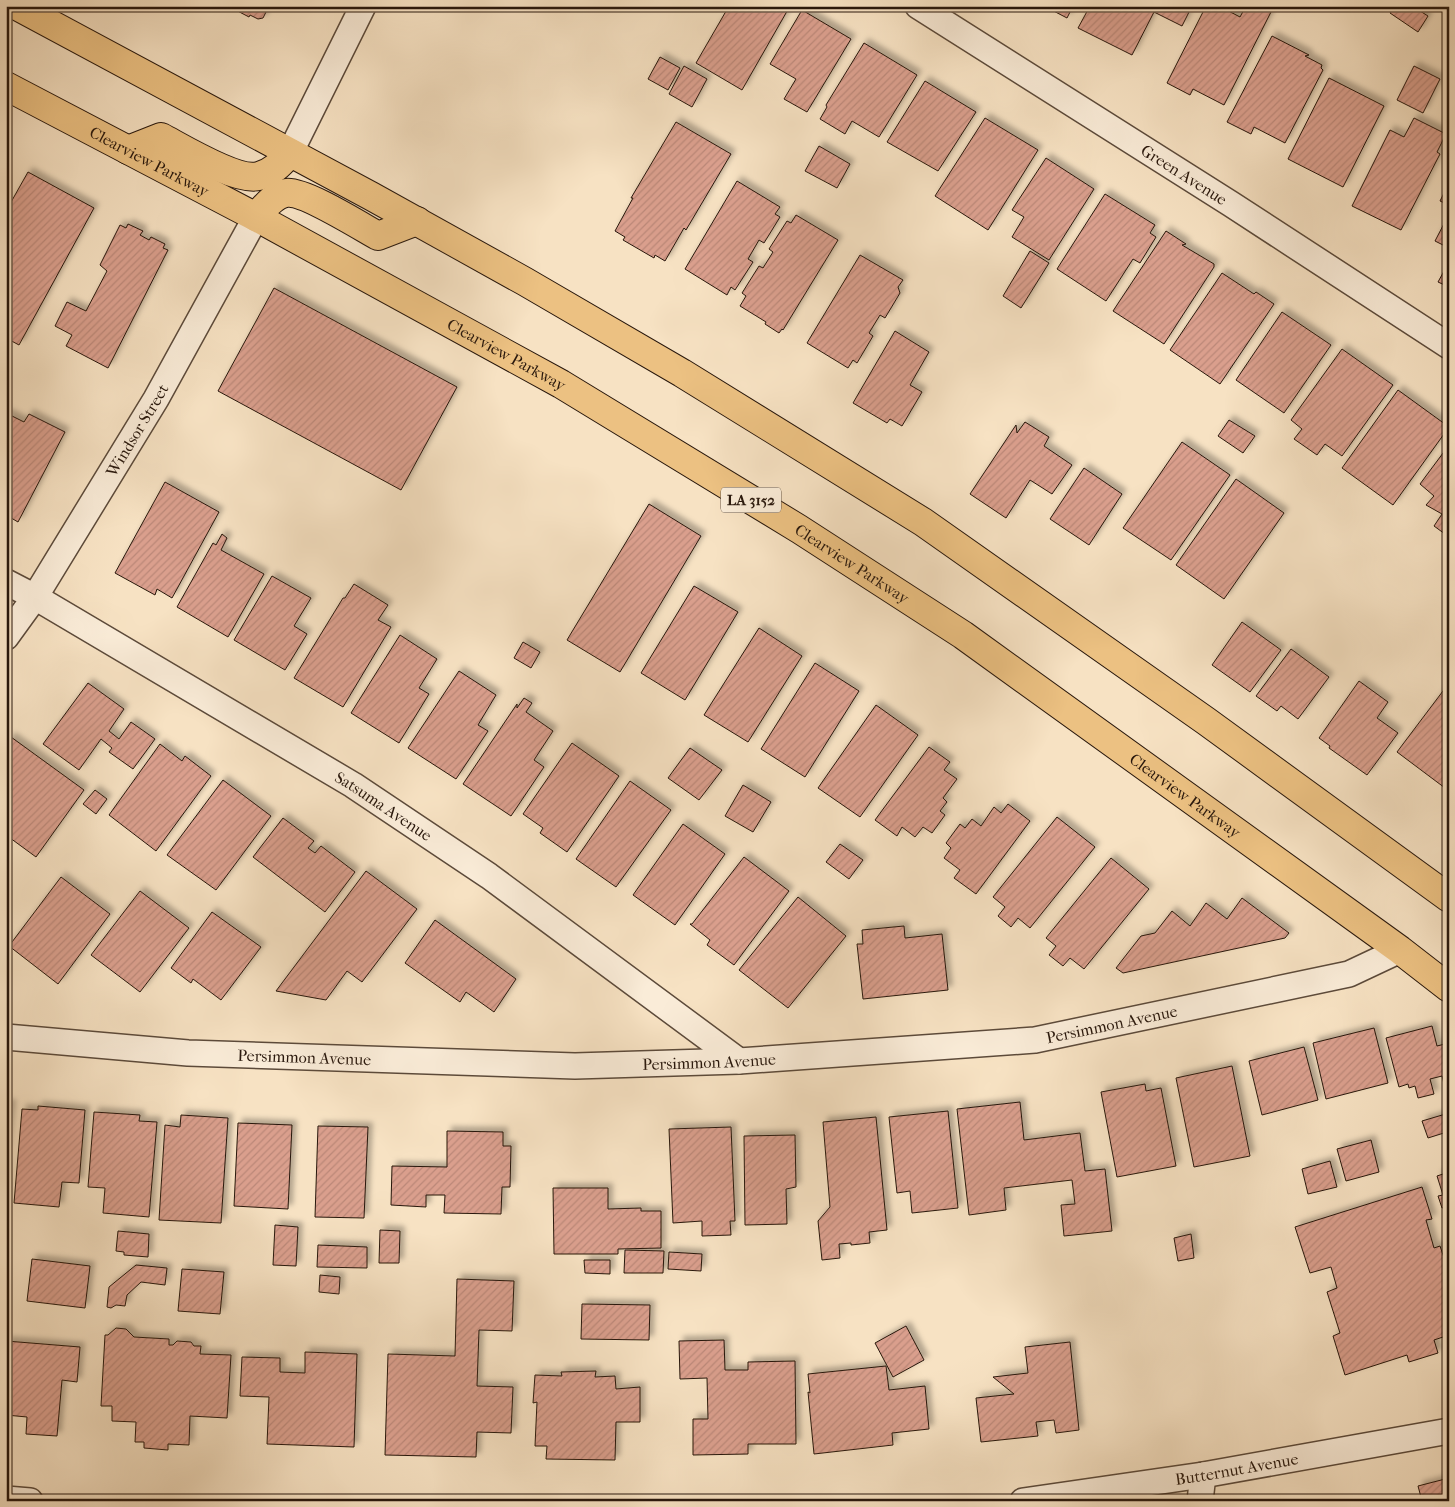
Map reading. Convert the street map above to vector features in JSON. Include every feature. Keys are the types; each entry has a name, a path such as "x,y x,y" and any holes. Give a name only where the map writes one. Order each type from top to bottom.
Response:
{"highway":[{"path":"17,6 519,278 682,373 923,522 1206,721 1449,898"},
{"name":"Clearview Parkway","path":"6,86 256,217 562,384 800,529 963,635 1400,950 1448,988"},
{"path":"128,150 161,137 233,173 257,177 276,169 290,153"},
{"path":"256,217 270,201 286,193 303,195 378,236 416,221"}],"street":[{"path":"290,153 363,6"},
{"name":"Green Avenue","path":"918,6 1231,204 1449,346"},
{"name":"Windsor Street","path":"6,637 35,597 156,399 256,217"},
{"name":"Satsuma Avenue","path":"6,582 35,597 361,790 489,876 739,1062"},
{"name":"Persimmon Avenue","path":"6,1037 188,1053 575,1066 739,1062 1035,1040 1349,974 1400,950"},
{"name":"Butternut Avenue","path":"1024,1501 1203,1475 1449,1431"},
{"path":"1200,1501 1203,1475"},
{"path":"6,1499 30,1501"}],"building":[{"path":"228,6 269,6 263,18 258,19 250,15 249,17"},
{"path":"729,6 790,6 742,90 696,63"},
{"path":"1044,6 1073,6 1067,18"},
{"path":"1090,6 1192,6 1182,26 1154,12 1132,55 1078,28"},
{"path":"1206,6 1219,6 1240,17 1246,6 1274,6 1224,105 1193,89 1190,95 1167,83"},
{"path":"1394,6 1412,6 1428,16 1418,32 1390,13"},
{"path":"802,10 851,39 807,112 784,99 796,79 770,64"},
{"path":"1272,36 1309,55 1305,56 1322,65 1321,68 1323,70 1285,143 1254,127 1251,134 1227,122"},
{"path":"864,43 917,75 879,137 852,121 845,134 820,119 827,107 826,105"},
{"path":"660,57 680,68 668,90 648,79"},
{"path":"684,66 707,79 692,107 669,94"},
{"path":"1414,66 1440,79 1423,113 1397,100"},
{"path":"1329,78 1384,106 1343,187 1288,159"},
{"path":"925,81 976,112 938,171 887,142"},
{"path":"985,118 1038,150 988,230 935,196"},
{"path":"1414,118 1446,134 1437,152 1440,154 1401,230 1352,206 1390,130 1404,137"},
{"path":"676,122 731,154 686,230 684,228 665,261 655,255 654,258 623,240 625,237 615,231 633,198 631,198"},
{"path":"819,146 850,164 837,188 805,171"},
{"path":"1046,158 1094,189 1049,260 1012,237 1024,217 1012,210"},
{"path":"28,172 94,208 19,345 6,338 6,211"},
{"path":"737,181 780,207 775,214 780,217 764,243 759,240 748,259 753,262 735,290 731,287 727,295 685,269"},
{"path":"1449,183 1449,205 1440,201"},
{"path":"1105,194 1155,225 1150,233 1156,237 1140,263 1133,259 1106,301 1057,269"},
{"path":"796,215 838,240 783,330 779,333 765,324 766,322 740,306 746,296 742,293 759,266 763,268 773,252 769,249 787,221 791,223"},
{"path":"1449,216 1449,248 1435,241"},
{"path":"128,224 143,231 140,235 149,240 151,237 165,244 163,248 168,250 108,368 66,346 72,335 55,326 67,302 86,311 107,271 100,265 120,225 126,228"},
{"path":"1166,231 1186,244 1182,245 1214,264 1214,267 1164,344 1113,311"},
{"path":"1030,251 1049,263 1021,308 1003,296"},
{"path":"860,255 903,280 898,287 900,293 885,318 880,315 869,333 873,336 857,363 853,360 848,368 807,343"},
{"path":"1449,262 1449,287 1438,282"},
{"path":"1222,273 1254,294 1256,292 1274,304 1220,384 1170,350"},
{"path":"274,288 457,387 401,490 218,391"},
{"path":"1282,312 1331,345 1284,413 1236,380"},
{"path":"895,331 929,352 910,385 922,392 902,426 890,419 887,423 853,403"},
{"path":"1342,349 1393,385 1342,456 1325,444 1317,455 1294,439 1302,429 1291,420"},
{"path":"1398,390 1449,427 1393,505 1342,468"},
{"path":"6,413 24,422 29,414 65,432 18,522 6,515"},
{"path":"1229,420 1255,436 1243,453 1218,436"},
{"path":"1025,422 1049,437 1044,446 1072,465 1052,494 1030,480 1006,518 970,494 1016,425 1017,433"},
{"path":"1182,442 1230,475 1171,560 1123,528"},
{"path":"1449,445 1449,537 1434,526 1442,514 1426,505 1434,496 1420,484"},
{"path":"1084,468 1122,494 1089,545 1050,519"},
{"path":"1236,479 1284,513 1224,599 1176,565"},
{"path":"165,482 219,512 172,598 157,589 155,595 115,573"},
{"path":"649,504 701,536 620,672 567,640"},
{"path":"222,534 227,538 221,550 264,574 228,637 177,607 213,543 216,545"},
{"path":"272,576 311,598 294,626 307,634 285,670 234,640"},
{"path":"354,584 388,605 378,620 391,627 343,707 294,678 343,598 345,598"},
{"path":"694,586 738,612 685,700 641,673"},
{"path":"1242,622 1281,650 1250,692 1212,665"},
{"path":"759,628 802,656 748,742 704,715"},
{"path":"400,635 437,659 419,688 429,694 399,743 351,713"},
{"path":"523,642 540,652 531,668 514,658"},
{"path":"1291,649 1329,677 1298,719 1281,706 1277,711 1256,696"},
{"path":"815,663 859,691 805,777 761,749"},
{"path":"459,671 496,695 478,725 488,731 456,779 408,748"},
{"path":"1359,681 1388,702 1377,718 1398,733 1367,775 1329,748 1330,746 1319,738"},
{"path":"88,683 124,709 109,731 119,739 131,722 155,739 133,769 109,752 112,748 101,739 79,770 43,744"},
{"path":"1449,683 1449,782 1445,788 1397,752"},
{"path":"524,698 532,703 526,712 553,731 534,760 544,767 511,816 463,784 517,704 517,708"},
{"path":"876,705 918,735 860,817 818,788"},
{"path":"11,737 84,790 36,857 6,835 6,743"},
{"path":"572,743 619,776 567,852 540,833 543,828 523,814"},
{"path":"160,744 182,761 185,756 211,776 156,851 109,815"},
{"path":"929,747 950,762 944,770 957,779 943,798 947,802 940,811 945,815 932,833 923,827 915,837 902,827 897,836 875,820"},
{"path":"690,748 722,770 699,800 668,778"},
{"path":"223,780 271,816 216,890 167,855"},
{"path":"630,781 671,810 616,887 576,859"},
{"path":"743,785 771,802 753,832 725,816"},
{"path":"95,790 107,799 96,814 83,804"},
{"path":"1008,804 1030,821 976,894 954,878 960,870 944,858 951,848 946,843 960,824 965,828 972,819 981,826 994,807 1001,813"},
{"path":"1057,817 1095,847 1030,928 1018,918 1011,927 998,916 1005,907 993,897"},
{"path":"283,818 314,841 308,848 315,853 321,846 355,872 325,912 253,857"},
{"path":"683,824 725,854 675,925 633,895"},
{"path":"840,844 863,860 849,879 826,862"},
{"path":"744,857 789,891 734,965 707,945 710,940 690,924 692,924"},
{"path":"1111,858 1149,889 1084,969 1070,958 1063,966 1049,955 1056,946 1046,938"},
{"path":"366,871 417,909 362,982 347,971 326,1000 276,991"},
{"path":"61,877 110,914 58,984 9,946"},
{"path":"140,891 189,928 140,992 91,955"},
{"path":"798,897 846,936 788,1008 739,970"},
{"path":"1242,898 1289,933 1285,938 1123,973 1116,968 1141,936 1155,933 1172,911 1190,926 1206,903 1227,919"},
{"path":"212,912 261,947 221,1000 193,979 191,983 171,968"},
{"path":"435,920 516,979 494,1012 466,992 460,1002 405,963"},
{"path":"904,926 905,938 942,934 948,990 863,999 857,944 863,944 862,930"},
{"path":"1432,1026 1437,1046 1449,1043 1449,1087 1445,1088 1442,1076 1430,1079 1434,1094 1418,1098 1415,1086 1409,1088 1408,1084 1399,1087 1386,1038"},
{"path":"1374,1028 1388,1083 1326,1099 1313,1043"},
{"path":"1304,1047 1318,1100 1262,1115 1249,1061"},
{"path":"1232,1066 1250,1156 1194,1167 1176,1078"},
{"path":"1145,1084 1146,1091 1161,1088 1176,1166 1117,1177 1101,1092"},
{"path":"1020,1102 1024,1140 1080,1133 1085,1171 1105,1169 1112,1231 1064,1236 1061,1205 1075,1204 1072,1180 1004,1188 1006,1210 969,1215 957,1109"},
{"path":"6,1104 11,1104 6,1150"},
{"path":"38,1106 85,1110 79,1183 62,1182 59,1207 14,1203 22,1109 38,1110"},
{"path":"948,1111 958,1208 912,1213 910,1191 897,1193 889,1117"},
{"path":"94,1112 140,1115 139,1121 157,1122 149,1217 103,1213 105,1188 88,1187"},
{"path":"1449,1113 1449,1138 1447,1132 1428,1138 1422,1121"},
{"path":"181,1115 228,1118 221,1223 159,1220 165,1125 180,1127"},
{"path":"876,1117 887,1230 869,1232 870,1243 839,1244 840,1258 822,1260 818,1221 830,1207 823,1122"},
{"path":"238,1123 292,1125 288,1209 234,1206"},
{"path":"318,1126 368,1127 364,1218 315,1217"},
{"path":"731,1127 735,1221 730,1221 731,1235 702,1236 702,1221 673,1223 669,1129"},
{"path":"447,1131 503,1132 503,1146 511,1146 510,1187 502,1187 501,1214 444,1213 445,1195 426,1195 426,1207 391,1205 392,1166 447,1167"},
{"path":"795,1135 796,1187 786,1189 787,1224 745,1225 744,1136"},
{"path":"1371,1140 1379,1172 1346,1181 1337,1149"},
{"path":"1330,1161 1337,1187 1308,1194 1302,1169"},
{"path":"1449,1172 1449,1206 1442,1208 1438,1196 1443,1195 1437,1176"},
{"path":"1422,1187 1432,1219 1426,1220 1434,1248 1440,1246 1449,1273 1449,1335 1434,1340 1438,1353 1409,1362 1407,1355 1345,1375 1333,1336 1340,1333 1327,1292 1337,1288 1331,1267 1310,1273 1295,1227"},
{"path":"553,1188 608,1188 608,1209 641,1208 641,1211 661,1211 661,1248 618,1249 618,1254 554,1254"},
{"path":"275,1225 298,1227 296,1266 273,1265"},
{"path":"380,1230 400,1231 399,1263 379,1263"},
{"path":"118,1231 149,1234 148,1257 124,1255 124,1252 116,1251"},
{"path":"1191,1234 1194,1258 1178,1261 1174,1238"},
{"path":"318,1245 367,1247 367,1268 317,1267"},
{"path":"625,1250 664,1251 663,1273 624,1273"},
{"path":"669,1252 702,1254 701,1271 668,1269"},
{"path":"32,1259 90,1266 85,1308 27,1301"},
{"path":"584,1260 610,1260 610,1274 585,1273"},
{"path":"136,1265 167,1268 165,1285 141,1282 127,1295 125,1306 107,1307 109,1287"},
{"path":"182,1269 224,1272 220,1314 178,1311"},
{"path":"320,1275 340,1277 339,1294 319,1292"},
{"path":"457,1279 514,1281 512,1331 479,1330 477,1386 513,1387 511,1433 477,1432 476,1457 385,1455 388,1354 455,1356"},
{"path":"582,1304 650,1305 649,1340 581,1339"},
{"path":"906,1326 924,1360 893,1377 875,1343"},
{"path":"116,1328 126,1329 134,1337 169,1339 169,1345 173,1345 177,1341 191,1342 194,1346 201,1346 200,1354 231,1355 227,1418 190,1416 189,1445 168,1444 168,1450 144,1448 144,1442 135,1442 136,1422 112,1421 112,1406 101,1406 105,1335 108,1335"},
{"path":"724,1340 725,1370 748,1370 748,1362 795,1361 796,1444 748,1444 748,1454 693,1455 693,1419 708,1419 707,1378 680,1379 679,1341"},
{"path":"6,1341 80,1347 77,1382 62,1380 57,1436 26,1434 27,1417 6,1415"},
{"path":"1070,1342 1079,1430 1056,1433 1054,1420 1036,1422 1038,1436 981,1442 976,1398 1014,1394 993,1377 1028,1373 1025,1347"},
{"path":"305,1352 357,1354 354,1447 267,1444 269,1397 240,1396 242,1357 280,1358 280,1372 305,1373"},
{"path":"886,1366 889,1390 925,1386 929,1429 892,1433 893,1445 814,1454 808,1374"},
{"path":"596,1371 595,1377 615,1376 616,1389 640,1387 640,1422 616,1422 615,1460 546,1459 547,1446 535,1446 537,1402 533,1403 535,1375 562,1376 561,1372"},
{"path":"1449,1478 1449,1501 1422,1501 1418,1486"}]}
